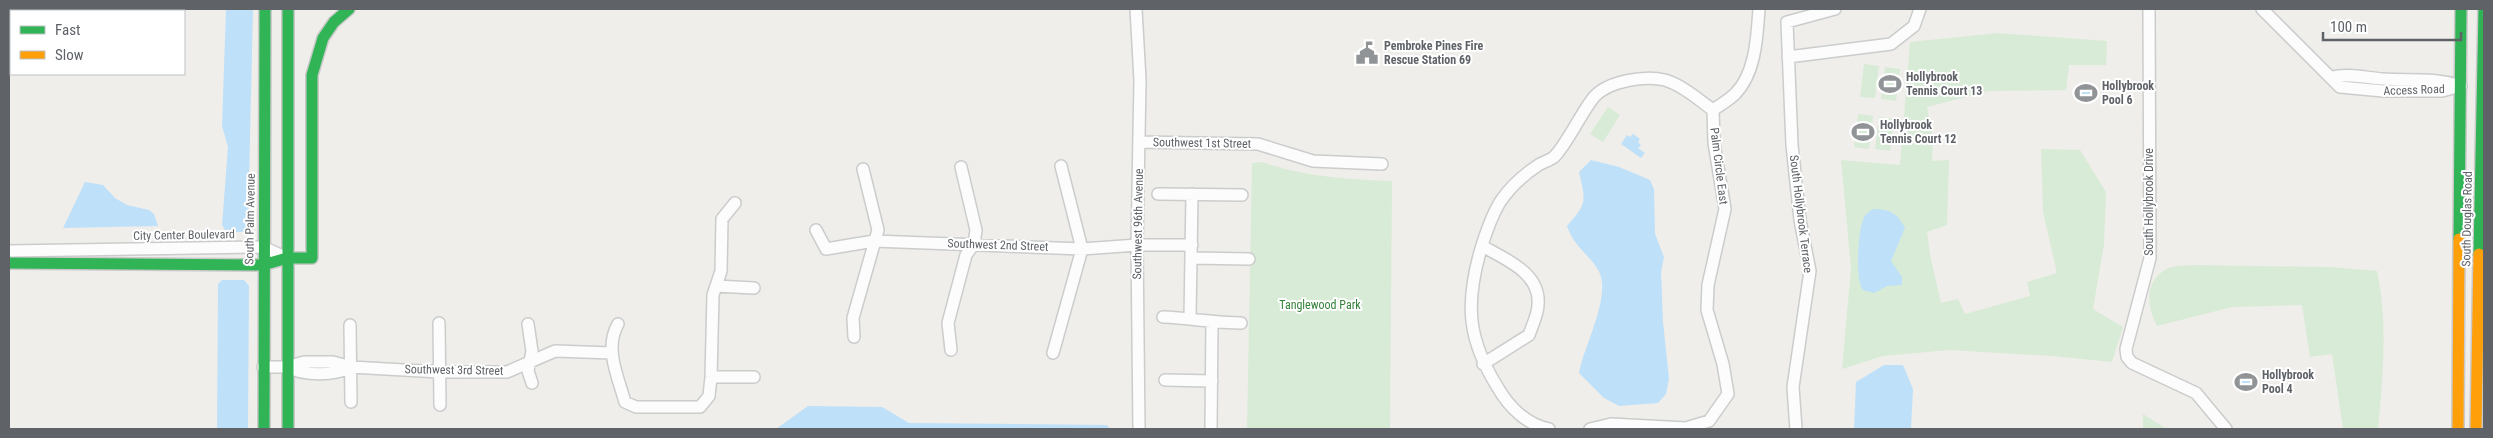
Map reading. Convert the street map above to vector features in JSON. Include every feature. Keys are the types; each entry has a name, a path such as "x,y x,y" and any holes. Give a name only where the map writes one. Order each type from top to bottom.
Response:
{"main road":[{"name":"South Palm Avenue","path":"264,429 265,9"},
{"path":"288,9 288,429"},
{"path":"9,263 263,265 287,258 312,258 312,76 316,52 326,31 349,9"},
{"name":"South Douglas Road","path":"2458,429 2461,9"},
{"name":"South Douglas Road","path":"2476,429 2484,9"}],"street":[{"name":"Palm Circle East","path":"1590,429 1611,424 1686,428 1709,420 1728,394 1724,364 1707,310 1708,285 1725,209 1714,143 1713,110 1736,93 1748,72 1757,42 1759,9"},
{"name":"South Hollybrook Terrace","path":"1796,429 1793,387 1810,271 1800,220 1792,145 1787,22 1835,9"},
{"path":"1788,57 1891,44 1914,26 1920,9"},
{"name":"South Hollybrook Drive","path":"2149,9 2150,258 2126,349 2127,357 2132,363 2196,393 2226,429"},
{"name":"Access Road","path":"2262,9 2340,87 2383,92 2442,91 2461,86"},
{"name":"Southwest 96th Avenue","path":"1138,12 1139,142 1137,245 1139,429"},
{"name":"Access Road","path":"2332,77 2343,75 2384,80 2441,80 2461,86"},
{"path":"1549,429 1536,427 1507,403 1483,364 1474,337 1471,313 1472,280 1490,222 1507,192 1519,178 1554,157 1595,96 1607,86 1634,80 1665,80 1684,90 1713,110"},
{"path":"2383,92 2384,80"},
{"name":"Southwest 1st Street","path":"1139,142 1258,144 1313,161 1382,164"},
{"path":"1053,353 1082,249 1061,166"},
{"path":"951,350 948,322 966,255 974,244 976,230 961,167"},
{"path":"854,337 853,318 878,230 863,169"},
{"path":"1158,194 1242,195"},
{"path":"1190,318 1192,194"},
{"path":"618,324 612,334 612,353 625,402 636,407 700,407 709,396 713,295 721,271 722,219 735,203"},
{"name":"Southwest 2nd Street","path":"816,230 826,248 874,241 1082,249 1137,245 1192,245"},
{"path":"1482,246 1521,269 1535,286 1538,304 1529,335 1483,364"},
{"name":"City Center Boulevard","path":"9,251 263,248 287,258"},
{"path":"1192,258 1249,259"},
{"path":"716,286 754,288"},
{"path":"1164,317 1190,318 1212,323 1241,323"},
{"path":"439,323 440,404"},
{"path":"1211,429 1212,323"},
{"path":"528,324 532,351 528,371 532,383"},
{"path":"350,325 352,402"},
{"name":"Southwest 3rd Street","path":"263,367 288,367 304,362 333,362 352,368 439,372 508,372 556,352 612,353"},
{"path":"711,377 754,377"},
{"path":"1165,380 1212,381"}],"green space":[{"path":"1998,33 2107,41 2106,65 2069,65 2066,90 1989,91 1927,107 1933,139 1932,161 1949,160 1947,225 1927,232 1930,255 1941,303 1958,299 1965,314 2030,296 2027,282 2057,273 2043,212 2041,149 2080,150 2106,192 2104,244 2093,309 2123,327 2112,362 2053,356 1949,350 1883,356 1842,369 1851,268 1841,160 1900,165 1910,42"},
{"path":"1864,64 1879,66 1875,98 1860,97"},
{"name":"Hollybrook Tennis Court 13","path":"1885,67 1900,69 1896,101 1881,99"},
{"path":"1608,107 1620,115 1603,142 1590,134"},
{"name":"Hollybrook Tennis Court 12","path":"1858,114 1873,116 1869,149 1854,147"},
{"path":"1879,117 1894,119 1890,151 1875,149"},
{"name":"Tanglewood Park","path":"1262,162 1310,174 1392,181 1390,429 1247,429 1252,163"},
{"path":"2192,265 2331,267 2377,271 2383,330 2383,369 2378,429 2343,429 2332,354 2310,357 2302,305 2232,307 2157,326 2150,309 2149,300 2152,284 2163,271 2172,267"},
{"path":"2143,414 2167,429 2143,429"}],"water":[{"path":"226,9 253,9 248,225 245,232 226,232 222,225 228,147 222,126"},
{"name":"Hollybrook Pool 6","path":"2075,87 2096,88 2096,98 2075,98"},
{"path":"1633,134 1640,139 1638,142 1641,145 1638,148 1645,153 1641,158 1621,144 1627,135 1630,137"},
{"path":"1591,160 1619,167 1650,180 1654,189 1655,234 1664,257 1661,272 1663,322 1669,379 1666,394 1658,403 1619,406 1604,398 1579,373 1599,310 1602,284 1597,268 1574,241 1567,226 1583,202 1584,196 1579,172"},
{"path":"85,182 103,185 115,198 127,205 149,210 154,214 158,226 63,228"},
{"path":"1873,209 1884,210 1896,215 1905,228 1891,261 1902,277 1902,285 1887,286 1874,293 1863,290 1860,285 1858,267 1861,226 1864,217"},
{"path":"222,280 244,280 249,286 248,429 217,429 218,284"},
{"path":"1884,365 1903,365 1913,389 1911,429 1854,429 1856,382"},
{"name":"Hollybrook Pool 4","path":"2255,374 2258,385 2237,390 2234,379"},
{"path":"808,406 882,407 909,423 1107,425 1110,429 776,429"}],"traffic: fast":[{"path":"264,429 265,9"},
{"path":"288,9 288,429"},
{"path":"9,263 263,265 287,258 312,258 312,75 323,38 334,22 349,9"},
{"path":"2459,239 2461,9"},
{"path":"2479,254 2484,9"}],"traffic: slow":[{"path":"2458,429 2459,239"},
{"path":"2476,429 2479,254"}],"place":[{"name":"Pembroke Pines Fire Rescue Station 69","path":"1367,53"},
{"name":"Hollybrook Tennis Court 13","path":"1890,84"},
{"name":"Hollybrook Pool 6","path":"2086,93"},
{"name":"Hollybrook Tennis Court 12","path":"1863,132"},
{"name":"Hollybrook Pool 4","path":"2246,382"}]}
